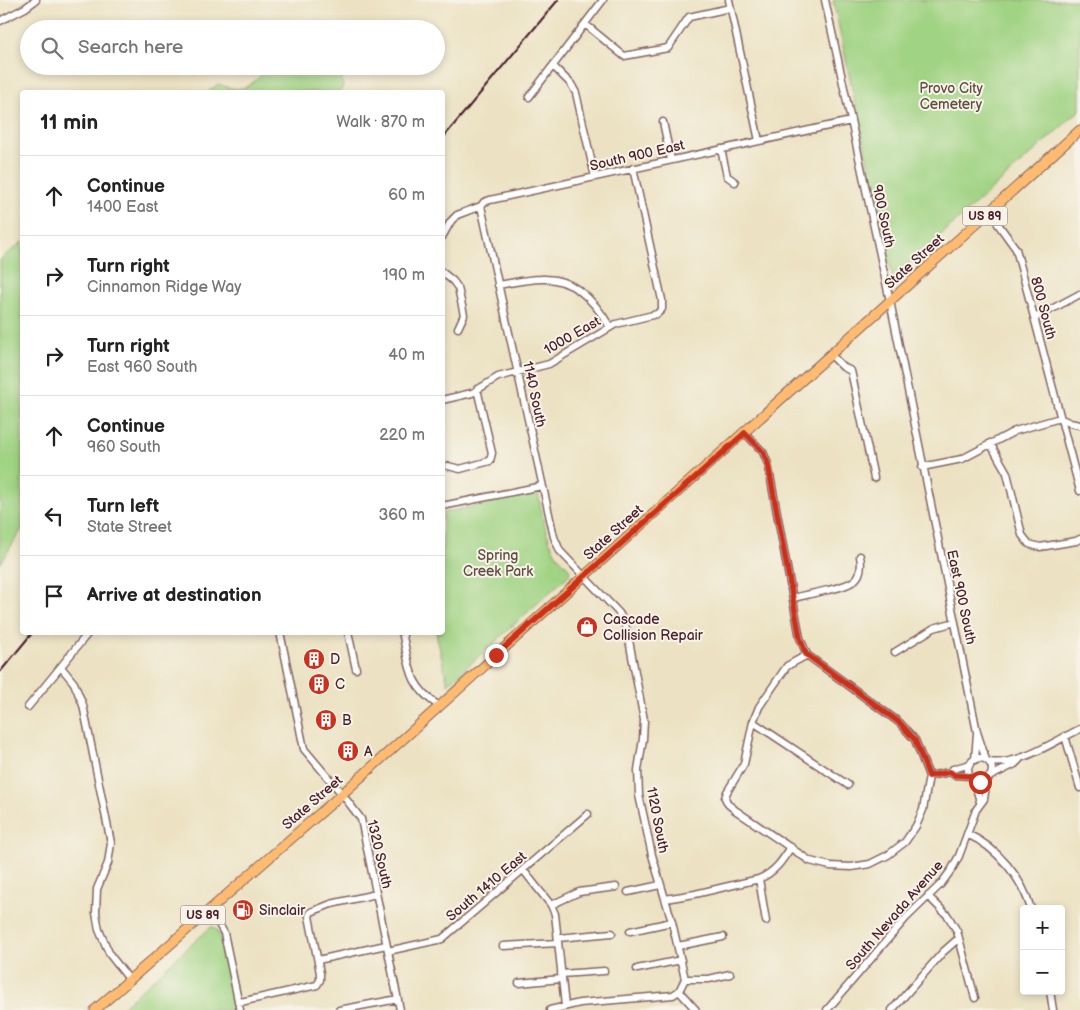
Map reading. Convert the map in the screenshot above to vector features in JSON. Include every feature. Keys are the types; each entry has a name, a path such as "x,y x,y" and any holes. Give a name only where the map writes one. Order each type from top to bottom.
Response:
{"main road":[{"name":"State Street","path":"94,1010 342,794 1080,130"}],"street":[{"path":"0,21 19,12 36,0"},
{"path":"529,97 603,0"},
{"path":"729,0 759,141"},
{"name":"900 South","path":"825,0 890,301 922,467"},
{"path":"585,24 624,56 668,48 689,17 730,8"},
{"path":"553,66 571,84 576,93 595,177"},
{"name":"South 900 East","path":"445,232 457,215 481,206 484,202 490,200 851,121"},
{"path":"663,122 671,160"},
{"path":"721,149 727,176 735,182"},
{"name":"1000 East","path":"445,399 465,395 492,379 557,360 610,327 659,313 663,306 662,300 633,168"},
{"name":"1140 South","path":"481,206 551,528 560,551 584,576"},
{"name":"800 South","path":"992,210 998,224 1016,250 1080,491"},
{"path":"445,274 454,281 458,288 464,315 458,328"},
{"path":"498,285 541,279 560,281 581,290 594,303 610,327"},
{"path":"1034,318 1080,294"},
{"path":"831,355 843,367 852,371 874,478"},
{"path":"448,466 460,469 490,461 492,453 477,389"},
{"path":"922,467 962,459 1015,431 1060,418 1080,425"},
{"path":"745,433 763,452 768,464 800,638 806,654 900,723 915,740 929,776 923,810 916,826 905,842 888,855 870,864 851,867 830,866 810,861 736,810 728,804 725,798 726,792 744,764 752,722 759,707 787,666 806,654"},
{"path":"990,443 1007,473 1022,536 1029,544 1040,548 1076,542 1080,539"},
{"name":"East 900 South","path":"922,467 977,732 988,761"},
{"path":"445,505 542,486"},
{"path":"793,598 849,585 858,578 862,567 860,556"},
{"name":"1120 South","path":"584,576 619,613 628,635 644,720 638,770 639,796 652,855 672,922 686,980"},
{"path":"895,652 934,628 954,622"},
{"path":"28,707 87,635"},
{"name":"1320 South","path":"281,635 304,749 361,820 400,1010"},
{"path":"349,635 356,669"},
{"path":"403,635 410,669 417,687 427,698 440,706"},
{"path":"61,667 74,683 83,705 111,843 108,862 97,889 96,913 99,930 110,955 129,979"},
{"path":"752,722 848,785"},
{"path":"929,776 950,772 981,758 988,761 1005,763 1022,757 1080,728"},
{"name":"East 900 South","path":"972,762 977,732"},
{"path":"1065,736 1080,788"},
{"path":"950,772 954,775 972,778 980,782 1016,764 1022,757"},
{"path":"988,761 992,769 988,778"},
{"path":"972,762 968,770 980,802"},
{"name":"South Nevada Avenue","path":"827,1010 906,918 941,884 952,869 960,856 980,802 984,798 988,778"},
{"name":"South 1410 East","path":"318,960 442,939 524,871 588,814"},
{"path":"967,834 981,840 1003,860 1019,882 1030,905"},
{"path":"665,899 759,879 769,874 780,864 791,847"},
{"path":"524,871 555,914 565,1006"},
{"path":"759,879 766,922"},
{"path":"628,892 660,885"},
{"path":"551,906 579,892 616,888"},
{"path":"238,1002 312,987 319,983 321,977 309,916 311,912 331,904 376,894"},
{"path":"928,896 948,916 960,938 975,998"},
{"path":"210,909 224,933 240,1010"},
{"path":"630,931 672,922"},
{"path":"503,946 612,933"},
{"path":"678,946 723,937"},
{"path":"892,1010 943,952 960,938"},
{"path":"637,969 681,960"},
{"path":"519,983 604,971"},
{"path":"550,1010 565,1006 672,995 679,991 686,980 709,979 730,974"},
{"path":"679,991 696,1010"},
{"path":"1051,995 1053,1010"},
{"path":"339,1010 398,999"}],"green space":[{"name":"Provo City Cemetery","path":"833,0 1080,0 1080,110 893,278"},
{"path":"261,75 341,75 343,86 341,90 210,90 218,84 242,88"},
{"path":"20,244 20,532 0,564 0,260"},
{"name":"Spring Creek Park","path":"538,493 544,525 550,541 558,557 570,570 569,575 448,684 436,635 445,635 445,513"},
{"path":"211,927 214,927 219,934 236,1010 119,1010"}],"railway":[{"path":"445,135 558,0"},
{"path":"0,672 31,635"}],"place":[{"name":"Cascade Collision Repair","path":"587,627"},
{"name":"D","path":"314,659"},
{"name":"C","path":"319,684"},
{"name":"B","path":"326,720"},
{"name":"A","path":"348,751"},
{"name":"Sinclair","path":"243,910"}],"route":[{"path":"496,655 745,433 763,452 768,464 800,638 806,654 900,723 915,740 924,759 929,776 950,772 954,775 970,776 980,782"}]}
